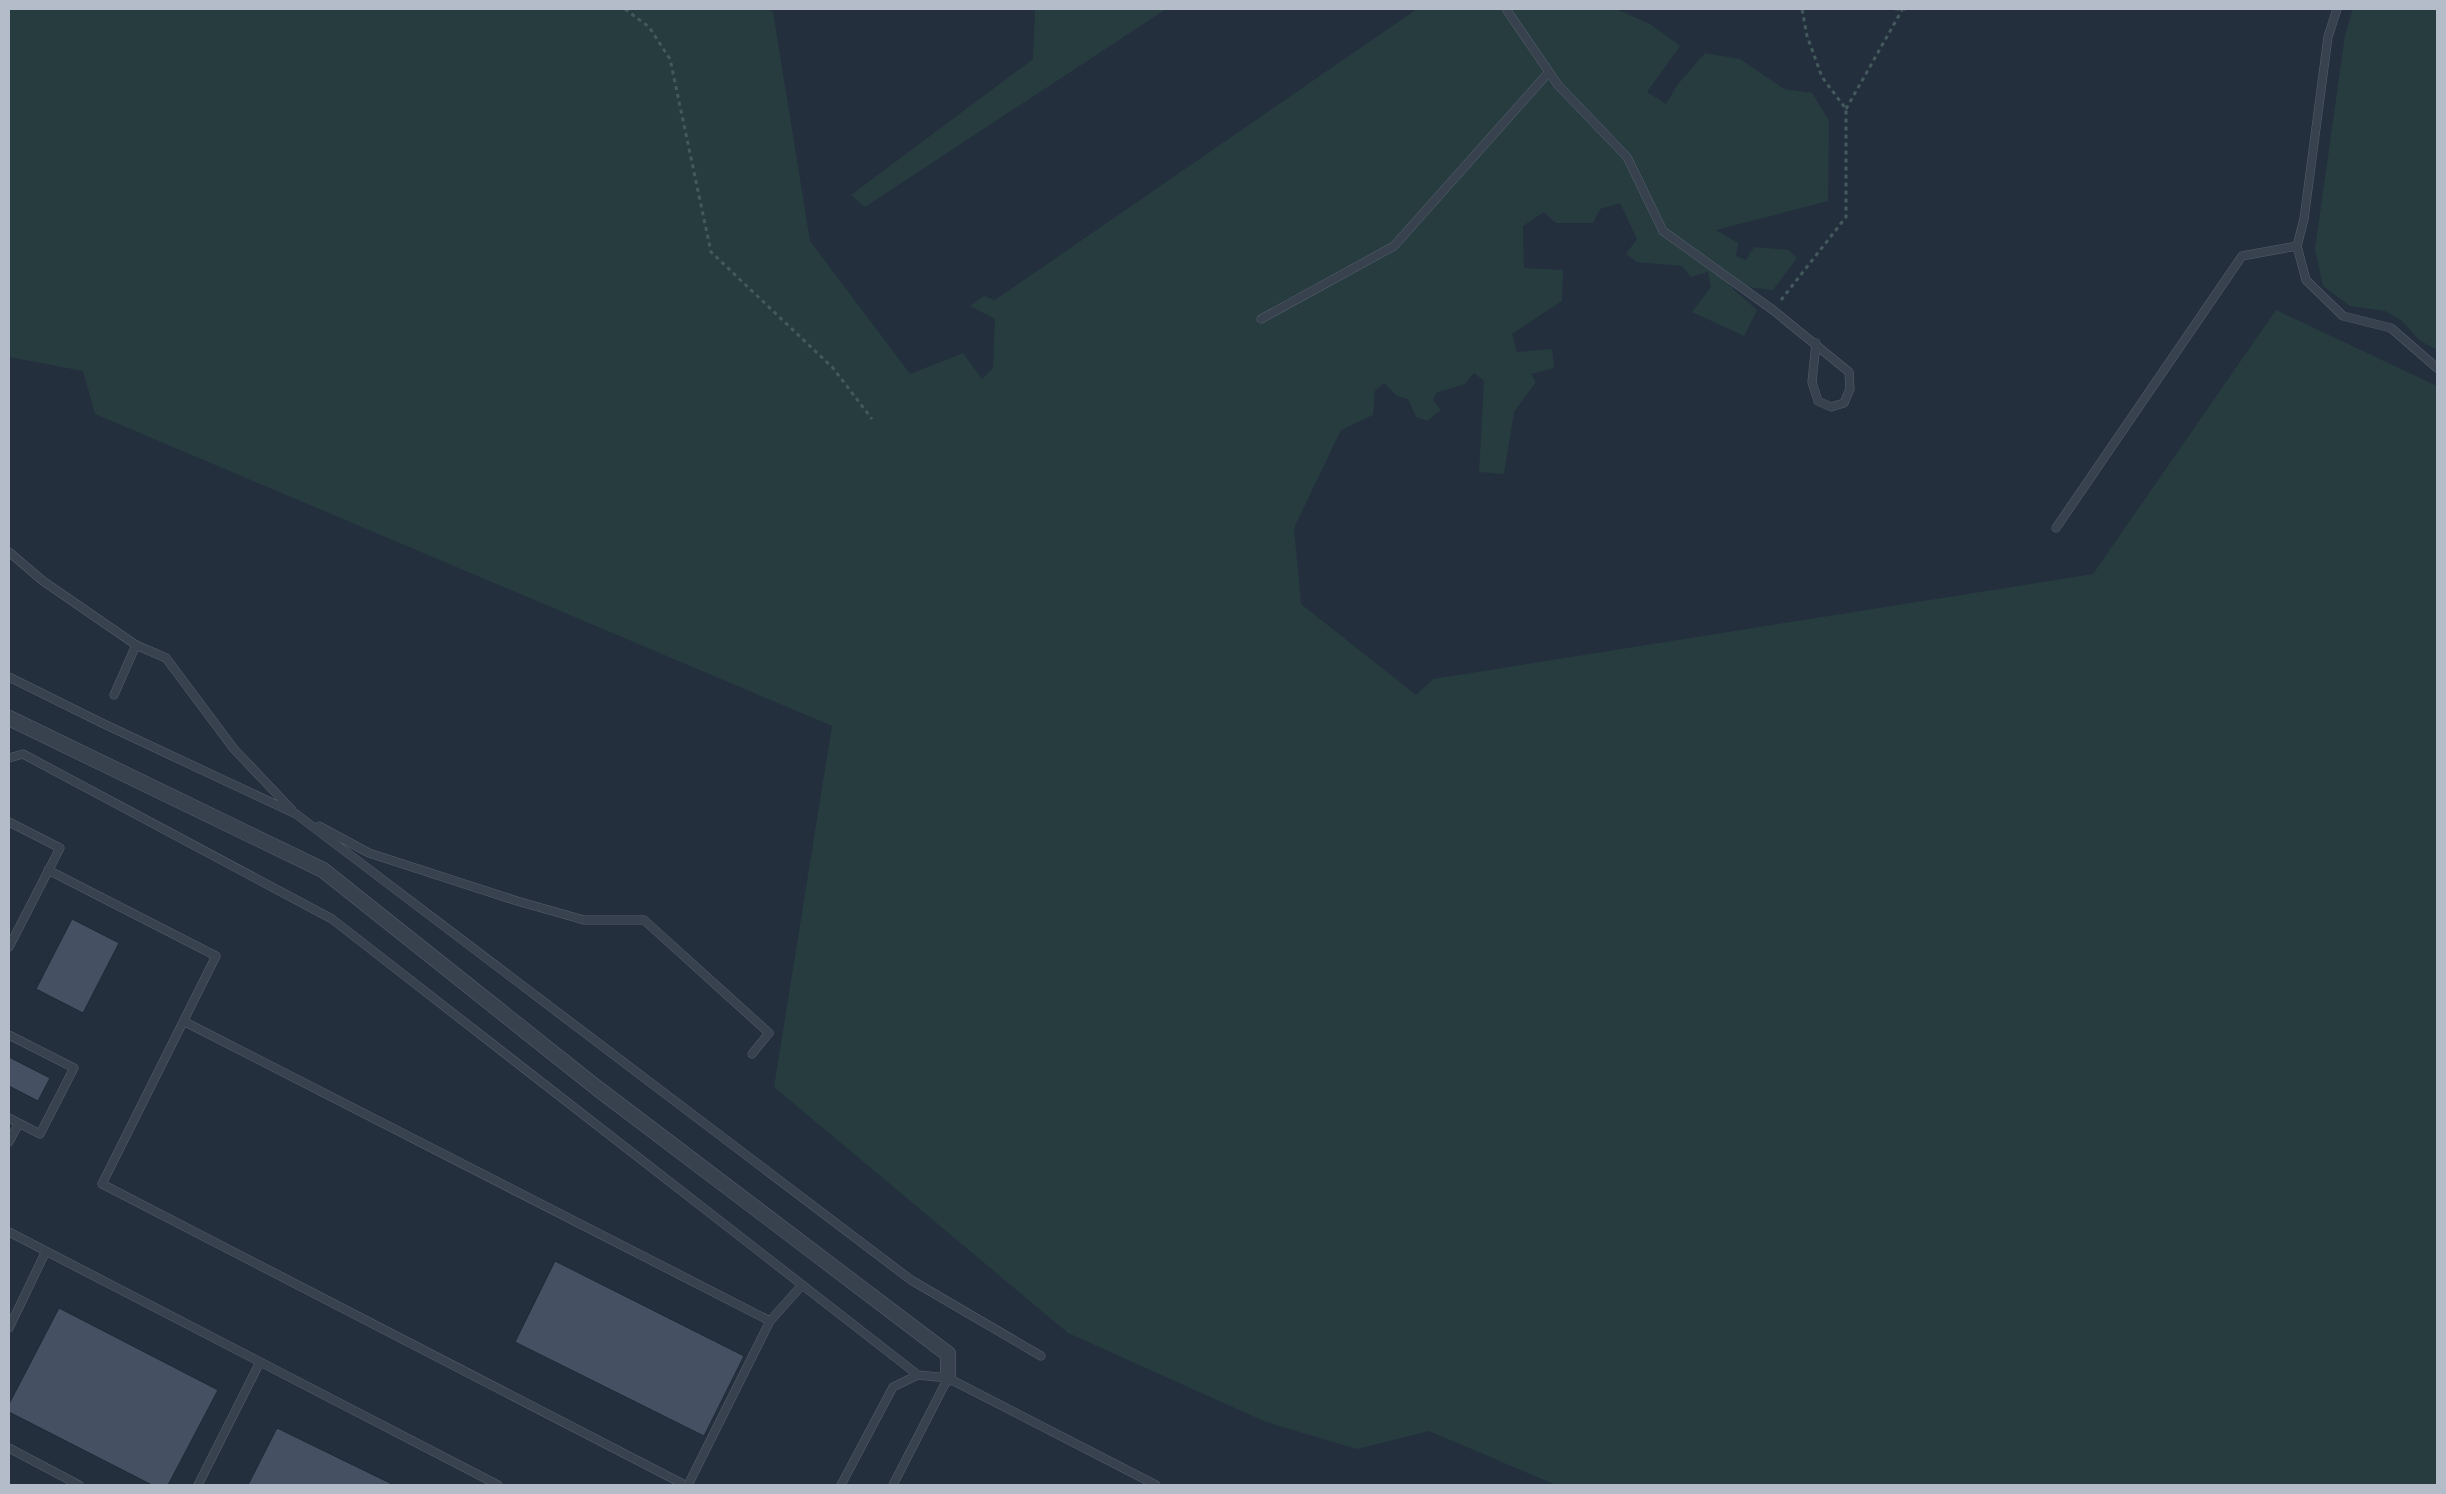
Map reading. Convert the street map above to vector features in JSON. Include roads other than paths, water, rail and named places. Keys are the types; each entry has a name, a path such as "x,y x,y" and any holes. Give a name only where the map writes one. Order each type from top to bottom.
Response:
{"street":[{"path":"9,718 323,870 597,1088 948,1354 948,1378"}],"lane":[{"path":"1506,9 1558,85 1627,157 1663,231 1816,343 1850,372 1850,390 1844,403 1831,407 1818,400 1812,382 1816,343"},
{"path":"2337,9 2328,37 2304,219 2297,246 2306,280 2343,316 2391,328 2437,368"},
{"path":"1261,319 1394,246 1549,72"},
{"path":"2056,528 2242,256 2297,246"},
{"path":"9,552 43,581 136,645 166,658 234,749 296,814 911,1280 1041,1356"},
{"path":"114,695 136,645"},
{"path":"9,677 296,814 369,853 517,901 584,920 644,920 769,1032 752,1054"},
{"path":"9,758 23,754 332,920 918,1375"},
{"path":"9,822 60,848 9,947"},
{"path":"48,870 216,956 185,1022 102,1184 687,1485 770,1320 802,1284"},
{"path":"185,1022 770,1320"},
{"path":"9,1035 74,1068 40,1134 9,1118"},
{"path":"9,1142 19,1123"},
{"path":"9,1232 498,1485"},
{"path":"9,1328 46,1251"},
{"path":"198,1485 260,1362"},
{"path":"841,1485 893,1387 918,1375 948,1378 1156,1485"},
{"path":"893,1485 948,1378"},
{"path":"9,1448 79,1485"}]}
